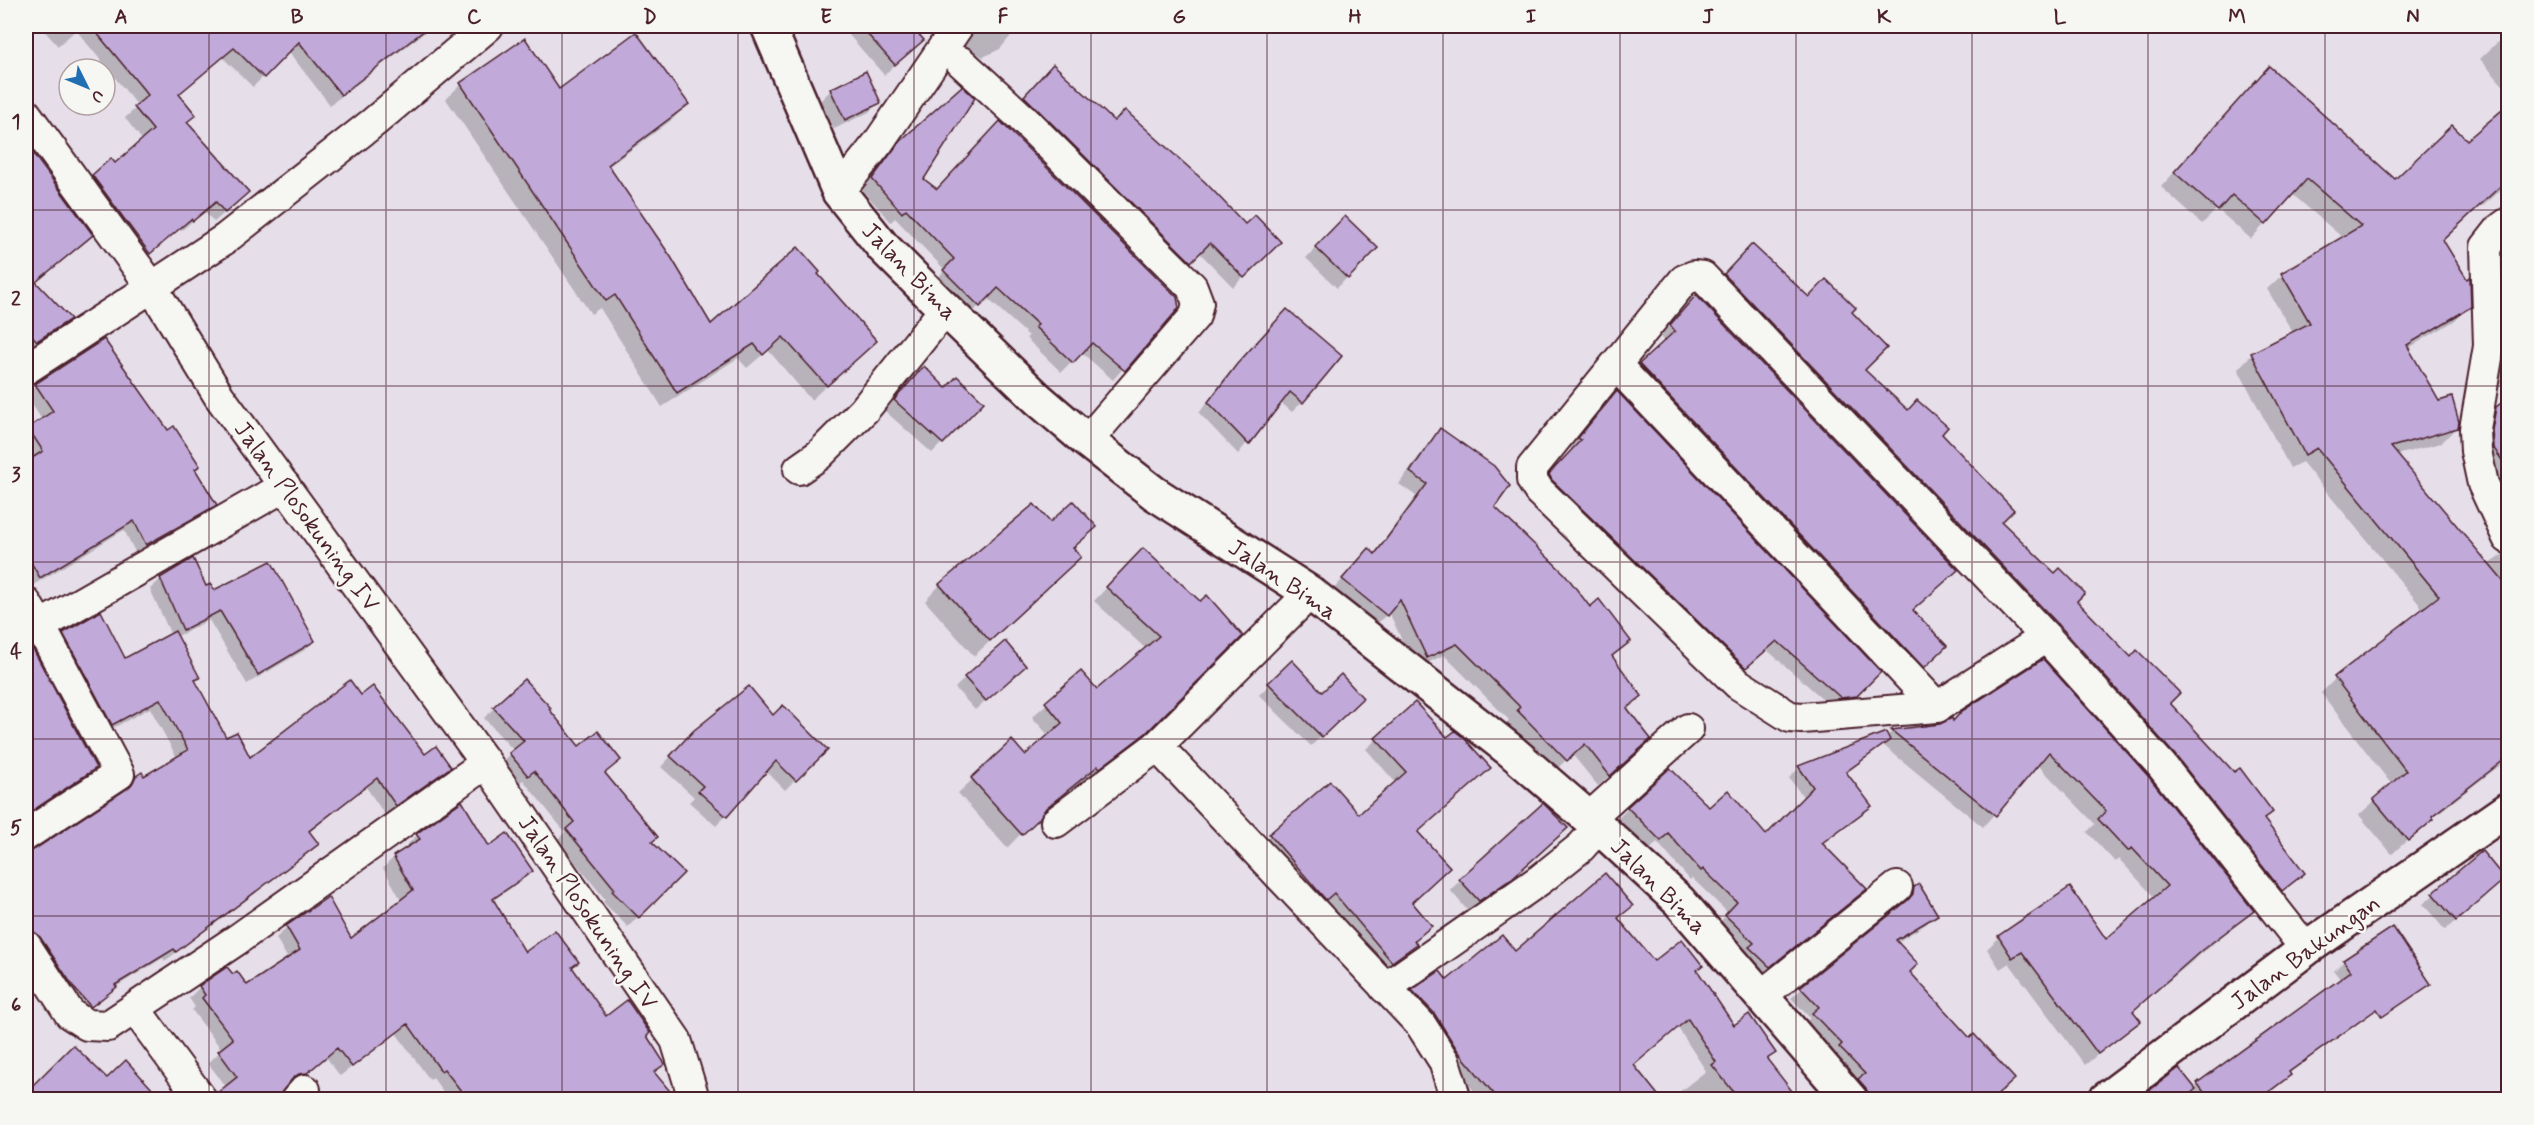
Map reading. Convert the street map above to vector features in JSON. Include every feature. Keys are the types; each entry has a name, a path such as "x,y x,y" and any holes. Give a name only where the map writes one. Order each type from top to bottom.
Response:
{"street":[{"path":"26,369 225,239 374,122 488,26"},
{"name":"Jalan Bima","path":"768,26 839,192 884,247 1038,399 1087,441 1154,493 1310,593 1510,750 1594,823 1679,902 1851,1100"},
{"path":"839,192 878,144 958,26"},
{"path":"961,62 1022,117 1192,286 1198,303 1195,316 1087,441"},
{"name":"Jalan Plosokuning IV","path":"26,114 124,246 219,396 486,763 676,1040 692,1092 691,1100"},
{"path":"2508,223 2486,247 2489,346 2475,429 2476,451 2483,484 2508,538"},
{"path":"2046,637 1937,707 1802,718 1790,717 1738,684 1539,491 1532,480 1532,468 1684,280 1694,276 1703,277 2046,637 2162,766 2306,949"},
{"path":"799,469 819,455 864,410 946,308"},
{"path":"1616,365 1937,707"},
{"path":"26,835 119,774 30,621 285,486"},
{"path":"1056,822 1157,746 1310,593"},
{"path":"1385,988 1541,879 1581,847 1594,823 1688,729"},
{"path":"1157,746 1421,1025 1444,1061 1456,1100"},
{"path":"26,946 70,1014 87,1025 108,1026 486,763"},
{"name":"Jalan Bakungan","path":"2105,1100 2306,949 2508,809"},
{"path":"1761,996 1897,886"},
{"path":"135,1009 202,1100"}],"building":[{"path":"91,26 430,26 341,95 299,42 264,78 234,48 179,94 196,115 187,122 249,192 225,213 216,202 193,221 191,219 150,254 92,175 111,158 115,163 153,130 134,107 148,95"},
{"path":"860,26 911,26 924,40 895,65"},
{"path":"636,32 689,104 608,165 671,257 711,324 798,247 820,272 818,274 877,341 827,386 783,337 763,355 754,344 677,393 615,295 606,301 460,83 525,38 559,89"},
{"path":"1053,64 1114,121 1125,110 1205,182 1245,224 1255,215 1281,242 1244,278 1210,243 1191,262 1024,96"},
{"path":"2269,66 2395,179 2452,125 2467,140 2508,105 2508,179 2443,240 2467,279 2470,277 2471,307 2407,345 2439,401 2452,397 2459,422 2458,428 2391,447 2508,587 2508,757 2432,816 2434,819 2408,841 2373,799 2406,771 2334,677 2439,596 2317,448 2305,455 2251,353 2310,323 2281,273 2361,226 2307,179 2266,225 2232,195 2218,211 2174,172"},
{"path":"866,71 881,103 845,120 830,89"},
{"path":"962,86 975,98 924,179 937,189 1000,121 1177,297 1179,308 1125,371 1092,343 1073,363 1035,327 1038,325 998,288 980,307 943,270 954,259 906,209 902,213 872,179 900,141"},
{"path":"26,144 93,235 36,282 71,319 37,341 26,329"},
{"path":"1345,216 1378,248 1348,279 1315,247"},
{"path":"1752,244 1809,297 1826,279 1856,308 1852,312 1887,348 1865,370 1908,410 1917,400 1948,427 1942,434 2014,510 2002,522 2055,573 2060,568 2085,593 2077,601 2131,657 2137,650 2180,693 2170,703 2234,772 2240,768 2273,812 2264,819 2305,873 2282,891 2175,755 2059,625 1724,274"},
{"path":"1696,295 1958,570 1913,610 1947,646 1924,668 1639,364 1675,331 1670,325"},
{"path":"1287,309 1342,356 1303,403 1290,392 1249,445 1208,402 1237,364"},
{"path":"104,339 168,430 174,426 200,466 195,469 217,505 146,545 134,521 40,578 26,554 26,462 43,451 28,428 53,411 35,384"},
{"path":"924,366 946,388 957,376 984,402 943,444 894,400"},
{"path":"1617,391 1881,672 1857,696 1841,698 1777,641 1746,668 1552,480 1549,474 1581,440 1578,438"},
{"path":"2508,398 2508,469 2493,447 2492,430 2496,407"},
{"path":"1440,428 1494,466 1510,486 1495,507 1565,574 1590,607 1599,599 1631,641 1612,656 1642,696 1627,708 1651,739 1610,776 1585,744 1567,761 1517,710 1520,707 1457,644 1427,658 1400,600 1387,616 1342,579 1369,548 1375,554 1427,484 1410,472"},
{"path":"1073,501 1097,527 1073,548 1081,557 990,641 939,584 1034,504 1050,522"},
{"path":"1143,548 1200,601 1207,595 1243,636 1146,733 1100,768 1098,766 1046,808 1039,819 1022,835 971,778 1012,740 1025,755 1062,723 1045,702 1081,671 1097,689 1159,636 1106,587"},
{"path":"193,558 206,586 211,584 214,590 271,561 315,641 258,675 220,611 183,630 160,578"},
{"path":"101,611 125,658 175,631 200,678 195,680 226,737 237,732 250,757 350,680 361,695 373,686 425,754 436,746 451,767 396,806 377,778 309,831 319,844 176,952 174,949 115,985 117,987 91,1007 75,989 40,937 29,930 26,924 26,852 35,849 128,788 136,776 142,772 144,776 188,750 160,699 112,725 63,633"},
{"path":"1005,641 1026,666 986,701 964,677"},
{"path":"33,649 96,768 26,815 26,653"},
{"path":"2043,659 2149,777 2254,911 2202,950 2133,1011 2141,1021 2098,1054 2022,952 2012,958 1998,936 2070,887 2106,939 2167,886 2132,848 2128,851 2098,819 2106,811 2049,752 1996,816 1891,730 1940,724 1952,718 1953,721 1962,711"},
{"path":"1292,660 1322,692 1341,674 1363,698 1322,737 1268,683"},
{"path":"524,679 551,708 549,709 579,746 598,731 621,760 605,773 658,837 652,842 684,873 639,918 612,891 614,888 566,829 574,822 534,771 528,776 509,753 524,741 493,707"},
{"path":"749,686 773,715 783,705 828,750 796,781 776,761 727,817 698,791 703,786 670,756 693,731"},
{"path":"1415,702 1447,737 1455,731 1491,768 1418,832 1450,867 1412,902 1432,926 1414,941 1417,944 1392,962 1334,893 1326,900 1269,834 1330,781 1359,814 1406,772 1375,738"},
{"path":"1886,732 1890,740 1846,772 1872,806 1822,843 1867,889 1770,967 1749,947 1754,943 1725,915 1737,902 1703,869 1701,871 1668,833 1661,841 1627,807 1670,768 1709,807 1728,790 1766,835 1813,787 1798,766"},
{"path":"462,801 489,846 507,833 533,871 493,899 525,952 555,930 579,962 572,967 606,1016 627,1000 650,1033 647,1036 665,1064 654,1072 674,1096 674,1100 468,1100 444,1069 441,1071 408,1024 352,1067 337,1048 307,1073 293,1078 275,1100 219,1100 217,1093 237,1077 218,1051 233,1039 202,998 205,995 199,986 227,967 233,974 237,971 247,985 300,950 286,926 328,897 351,938 413,890 393,856 420,839 416,834"},
{"path":"1543,803 1568,828 1511,879 1479,901 1459,879"},
{"path":"2482,851 2505,879 2456,921 2432,893"},
{"path":"1605,873 1633,906 1618,918 1654,961 1682,939 1703,966 1697,970 1734,1025 1749,1014 1776,1053 1767,1059 1799,1100 1740,1100 1712,1065 1716,1062 1688,1019 1634,1065 1662,1100 1499,1100 1458,1051 1434,1013 1412,990 1440,971 1447,980 1502,935 1515,951"},
{"path":"1919,884 1938,915 1896,940 1918,964 1910,972 1970,1038 1974,1034 2015,1079 1992,1100 1869,1100 1866,1088 1858,1079 1865,1074 1839,1047 1842,1044 1812,1013 1819,1007 1800,987 1908,900 1913,894 1914,887"},
{"path":"2393,927 2431,984 2382,1017 2377,1009 2289,1072 2291,1075 2258,1100 2210,1100 2197,1083 2351,971 2343,960"},
{"path":"73,1045 107,1078 126,1060 162,1100 26,1100 26,1092"},
{"path":"2179,1068 2196,1089 2183,1100 2137,1100"}]}
